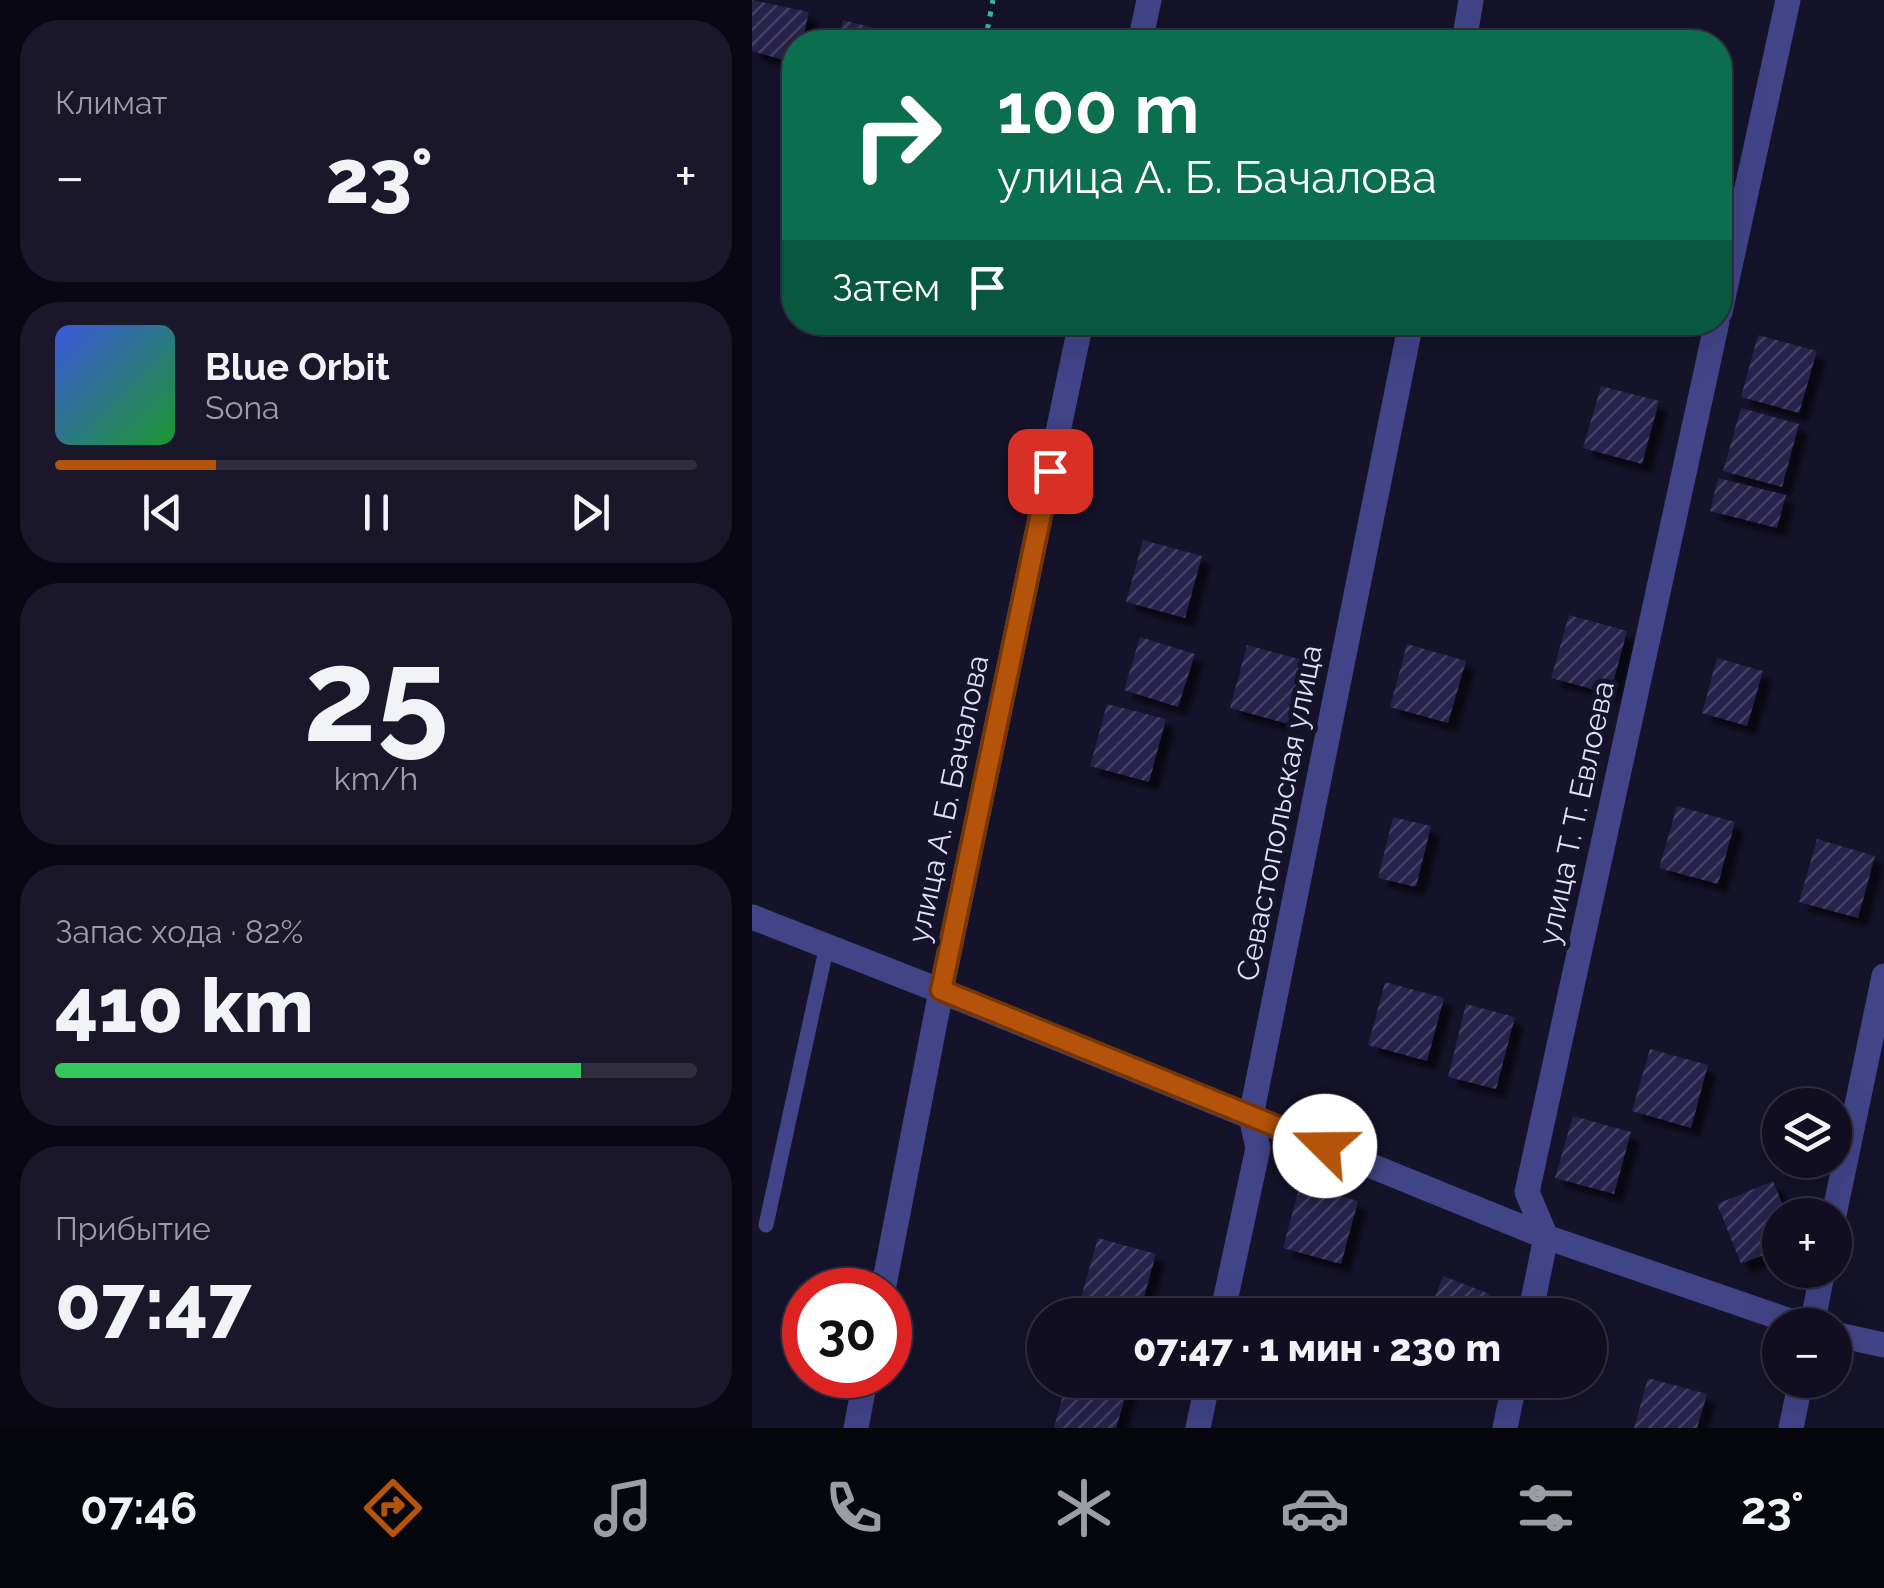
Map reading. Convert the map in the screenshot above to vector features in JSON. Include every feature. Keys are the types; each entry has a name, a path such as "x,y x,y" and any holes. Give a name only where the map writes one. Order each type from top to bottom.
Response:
{"street":[{"path":"1143,30 1149,0"},
{"path":"1466,30 1471,0"},
{"path":"1732,257 1788,0"},
{"name":"улица А. Б. Бачалова","path":"886,1268 1079,335"},
{"name":"Севастопольская улица","path":"1226,1298 1258,1148 1251,1116 1408,335"},
{"name":"улица Т. Т. Евлоева","path":"1546,1237 1526,1192 1714,335"},
{"path":"752,917 1546,1237 1762,1311"},
{"path":"1838,1198 1884,976"},
{"path":"1533,1298 1546,1237"},
{"path":"1852,1338 1884,1345"},
{"path":"856,1428 862,1398"},
{"path":"1198,1428 1204,1398"},
{"path":"1505,1428 1512,1398"},
{"path":"1791,1428 1797,1398"}],"lane":[{"path":"766,1224 827,945"}],"path":[{"path":"987,30 992,0"}],"building":[{"path":"752,0 809,12 805,30 782,30 782,60 752,51"},
{"path":"843,20 882,30 841,30"},
{"path":"1758,335 1817,351 1799,413 1741,397"},
{"path":"1601,386 1659,401 1642,464 1583,448"},
{"path":"1741,408 1799,424 1782,487 1723,471"},
{"path":"1718,478 1786,495 1777,528 1710,511"},
{"path":"1143,540 1202,556 1185,618 1126,602"},
{"path":"1569,615 1627,631 1610,694 1551,678"},
{"path":"1140,637 1195,654 1178,707 1124,690"},
{"path":"1407,644 1466,661 1448,723 1390,707"},
{"path":"1247,645 1306,661 1288,724 1230,708"},
{"path":"1717,658 1763,671 1747,726 1702,713"},
{"path":"1107,704 1166,719 1149,782 1090,766"},
{"path":"1677,806 1735,822 1718,884 1659,868"},
{"path":"1393,817 1431,826 1416,887 1378,878"},
{"path":"1817,839 1875,856 1858,918 1799,902"},
{"path":"1385,982 1444,998 1427,1061 1368,1045"},
{"path":"1466,1004 1515,1017 1496,1089 1448,1077"},
{"path":"1650,1049 1708,1065 1691,1128 1632,1111"},
{"path":"1573,1116 1631,1132 1614,1194 1555,1178"},
{"path":"1773,1181 1780,1198 1762,1198 1762,1255 1741,1264 1717,1204"},
{"path":"1300,1185 1358,1201 1341,1264 1283,1248"},
{"path":"1098,1238 1156,1254 1144,1298 1081,1298"},
{"path":"1443,1276 1490,1294 1488,1298 1435,1298"},
{"path":"1648,1378 1707,1394 1697,1428 1634,1428"},
{"path":"1062,1398 1125,1398 1116,1428 1054,1428"}],"route":[{"path":"1050,471 941,990 1325,1146"}]}
